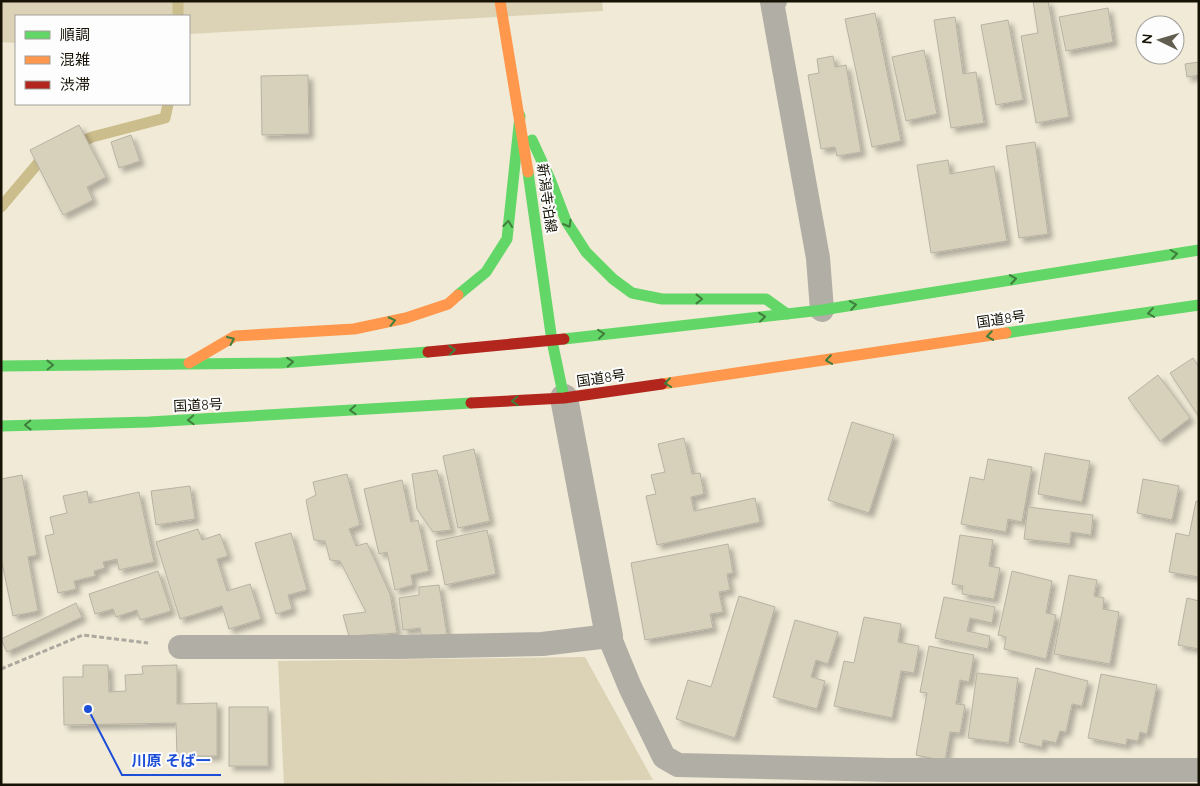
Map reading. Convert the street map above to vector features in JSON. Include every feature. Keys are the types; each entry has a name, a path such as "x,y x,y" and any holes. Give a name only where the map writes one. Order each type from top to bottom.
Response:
{"main road":[{"name":"新潟寺泊線","path":"500,1 520,116 552,341 564,398"},
{"path":"520,116 550,179 566,221 586,252 612,279 632,293 662,299 766,299 787,314"},
{"path":"189,363 235,336 354,329 406,318 448,304 486,272 507,239 520,116"},
{"path":"1,366 281,363 552,341 822,310 1199,250"},
{"name":"国道8号","path":"1,426 149,422 564,398 1199,306"}],"street":[{"path":"564,398 609,636"}],"lane":[{"path":"775,1 772,2 818,258 822,310"},
{"path":"180,647 400,647 542,644 609,636 630,687 664,757 678,765 889,770 1199,770"}],"path":[{"path":"1,668 83,634 180,647"}],"shaded area":[{"path":"1,1 602,1 603,11 190,34 190,15 15,15 15,43 1,42"},
{"path":"585,657 653,780 284,785 278,661"}],"building":[{"path":"1033,1 1048,1 1069,117 1036,123 1021,36 1038,33"},
{"path":"1108,8 1113,42 1066,51 1059,17"},
{"path":"875,13 901,141 872,147 845,19"},
{"path":"955,17 963,74 976,72 984,123 951,128 934,20"},
{"path":"1008,20 1023,100 996,105 981,25"},
{"path":"924,50 937,114 906,121 892,57"},
{"path":"833,56 835,67 846,65 861,152 837,156 835,147 821,149 808,75 819,73 817,59"},
{"path":"1199,62 1199,75 1187,77 1185,64"},
{"path":"308,75 309,134 262,135 261,76"},
{"path":"79,125 106,177 87,187 93,200 63,215 30,150"},
{"path":"131,135 140,161 119,168 111,142"},
{"path":"1035,142 1048,234 1019,238 1006,146"},
{"path":"948,160 950,174 994,166 1007,241 931,253 917,165"},
{"path":"1193,358 1199,367 1199,417 1170,373"},
{"path":"1158,375 1190,418 1160,441 1128,398"},
{"path":"852,422 894,435 869,513 828,500"},
{"path":"684,438 692,474 700,473 704,494 691,497 694,511 755,498 760,522 657,545 646,496 656,494 651,475 665,472 658,444"},
{"path":"474,449 490,521 458,528 443,456"},
{"path":"1045,453 1090,461 1082,502 1038,494"},
{"path":"988,459 1032,467 1022,522 1008,519 1006,532 961,524 970,477 984,480"},
{"path":"437,470 451,530 433,532 417,509 412,474"},
{"path":"347,474 360,525 349,529 356,546 367,543 390,594 397,633 349,636 343,615 366,612 340,561 330,560 325,541 314,540 306,500 316,495 313,482"},
{"path":"22,475 37,555 28,557 38,611 13,616 1,558 1,479"},
{"path":"1143,479 1179,486 1172,520 1137,513"},
{"path":"402,480 411,522 418,520 429,571 411,575 413,585 395,590 387,552 379,554 364,489"},
{"path":"190,486 195,519 156,525 151,491"},
{"path":"87,491 89,503 139,492 154,562 119,570 117,559 103,562 105,568 94,571 95,576 74,581 76,589 58,593 45,536 54,534 50,517 67,513 63,496"},
{"path":"1196,501 1199,502 1199,577 1169,572 1176,533 1189,536"},
{"path":"1028,507 1093,515 1091,535 1071,532 1070,544 1024,539"},
{"path":"198,529 202,540 220,534 228,556 217,559 227,591 250,584 261,619 229,629 222,606 180,619 156,542"},
{"path":"487,530 496,574 445,585 436,541"},
{"path":"291,533 307,590 288,595 292,609 276,614 255,543"},
{"path":"960,535 993,540 989,566 1000,568 994,599 962,594 963,586 952,584"},
{"path":"728,544 733,573 727,574 730,590 719,592 723,612 710,614 713,628 645,640 631,563"},
{"path":"158,571 171,611 140,620 137,610 116,617 113,609 95,614 89,594"},
{"path":"1012,571 1052,581 1046,613 1056,615 1046,659 1004,649 1006,637 998,635"},
{"path":"1069,575 1097,580 1094,596 1104,598 1103,609 1119,612 1110,664 1054,654"},
{"path":"439,585 447,635 422,638 420,628 403,630 399,598 419,595 419,587"},
{"path":"739,596 775,607 735,738 676,719 688,680 711,687"},
{"path":"944,597 995,607 992,623 970,618 967,631 990,636 988,649 935,638"},
{"path":"1187,598 1199,601 1199,649 1178,645"},
{"path":"76,603 82,617 7,652 1,639"},
{"path":"864,617 901,624 898,642 919,646 914,673 901,671 892,718 834,706 844,661 854,663"},
{"path":"795,620 838,632 828,664 816,660 811,677 825,681 817,709 773,697"},
{"path":"929,646 974,655 969,682 960,680 956,704 965,705 960,733 950,732 945,761 916,755 927,693 920,692"},
{"path":"83,665 108,665 109,692 126,691 125,675 143,674 142,666 177,665 177,704 217,703 217,756 177,756 176,723 64,725 63,677 83,677"},
{"path":"1036,668 1088,681 1082,706 1072,704 1066,732 1060,731 1056,743 1043,740 1042,747 1019,742"},
{"path":"977,673 1018,678 1009,743 968,738"},
{"path":"1101,674 1157,685 1147,734 1140,732 1138,741 1127,739 1126,745 1088,738"},
{"path":"229,707 268,707 268,766 229,766"}],"waterway":[{"path":"178,1 178,15"},
{"path":"73,146 92,137 165,118 168,105"},
{"path":"1,207 39,162 50,157"}],"traffic: fast":[{"path":"458,295 486,272 507,239 520,116"},
{"path":"532,140 550,179 566,221 586,252 613,279 632,293 662,299 766,299 787,314"},
{"path":"528,172 552,341 564,398"},
{"path":"564,339 822,310 1199,250"},
{"path":"1006,333 1199,305"},
{"path":"1,366 281,363 428,352"},
{"path":"1,426 149,422 471,403"}],"traffic: slow":[{"path":"500,1 528,172"},
{"path":"189,363 235,336 354,329 406,318 448,304 458,295"},
{"path":"662,384 1006,333"}],"traffic: jam":[{"path":"428,352 564,339"},
{"path":"471,403 564,398 662,384"}],"place":[{"name":"川原 そば一","path":"88,709"}]}
